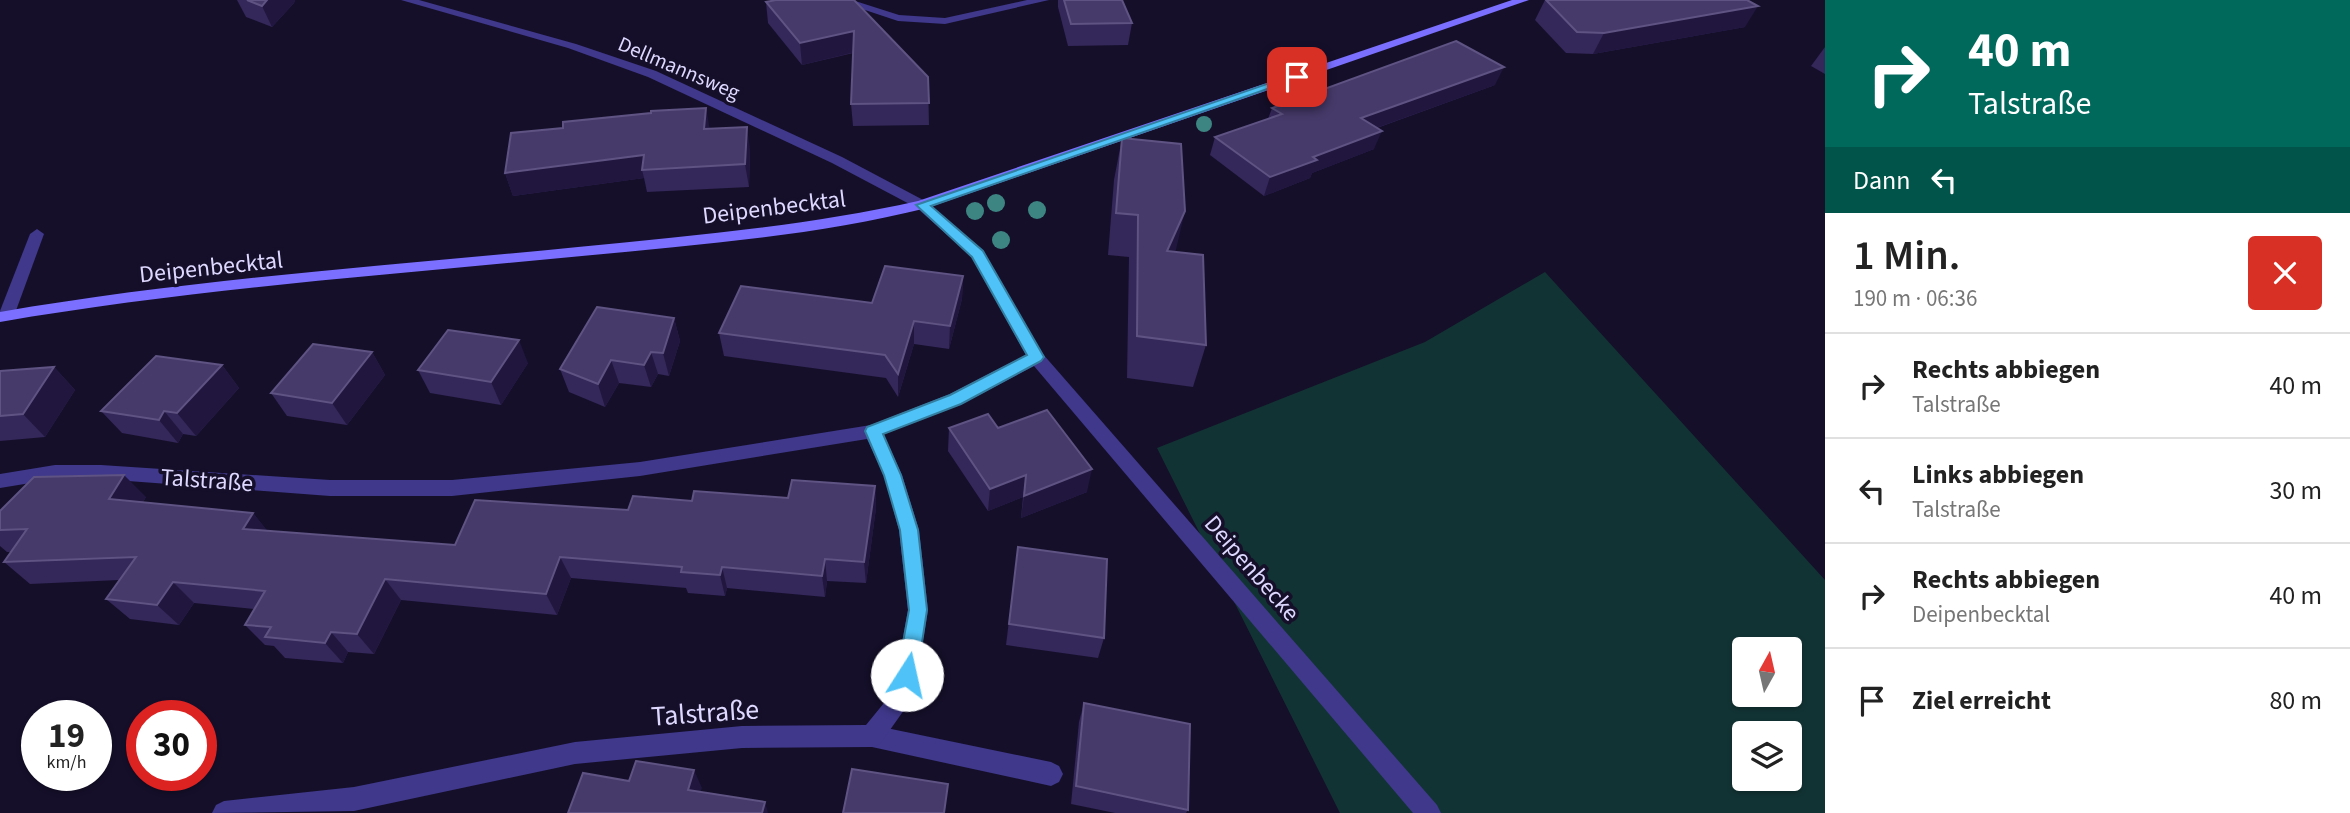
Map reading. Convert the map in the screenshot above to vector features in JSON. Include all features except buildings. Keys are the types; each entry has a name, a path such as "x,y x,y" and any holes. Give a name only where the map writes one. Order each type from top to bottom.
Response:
{"main road":[{"name":"Deipenbecktal","path":"3,317 64,306 319,277 736,236 846,222 922,205 1523,0"}],"street":[{"name":"Dellmannsweg","path":"407,0 572,46 652,74 837,160 922,205"},
{"path":"841,0 898,18 946,21 1043,0"},
{"path":"922,205 978,254 1036,357"},
{"path":"3,317 37,234"},
{"name":"Talstraße","path":"0,481 55,472 101,472 330,488 452,488 640,469 873,431 956,400 1036,357"},
{"name":"Deipenbecke","path":"1036,357 1429,813"},
{"path":"872,736 903,696 918,610 909,530 892,475 873,431"},
{"name":"Talstraße","path":"224,813 354,799 575,753 742,737 872,736 1051,774"}],"green space":[{"path":"1545,272 1825,580 1825,813 1340,813 1157,448 1425,342"}],"route":[{"path":"907,675 918,610 909,530 892,475 873,431 956,400 1036,357 978,254 922,205 1297,77"}]}
